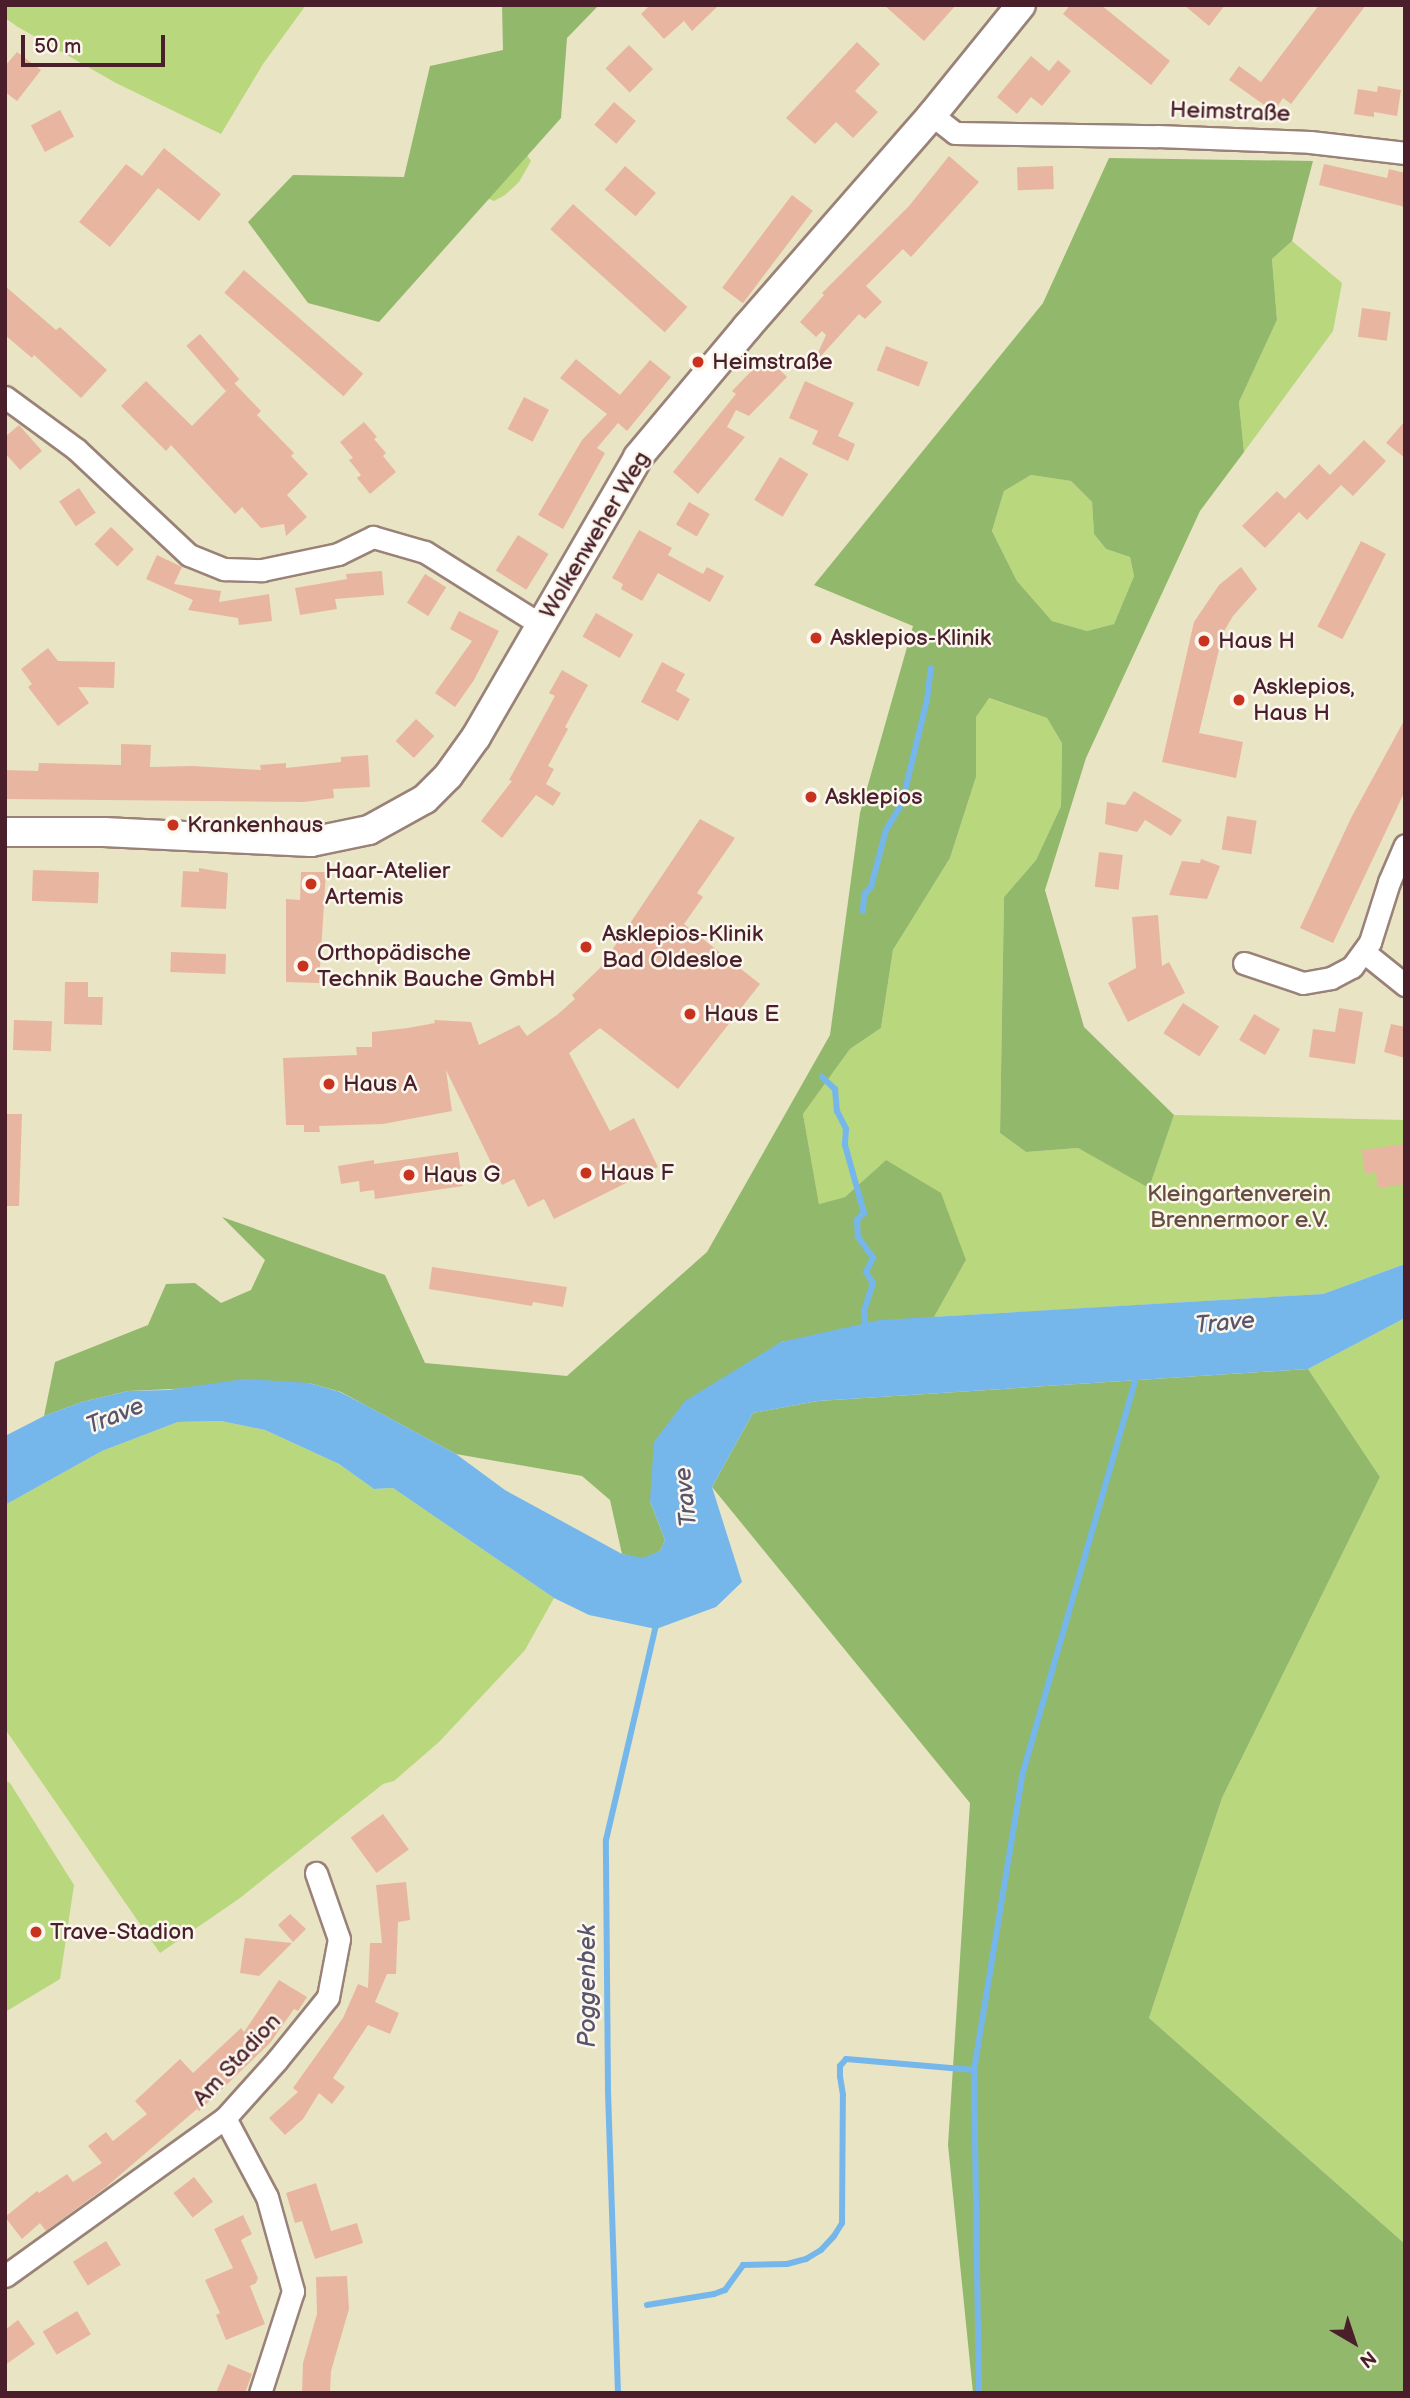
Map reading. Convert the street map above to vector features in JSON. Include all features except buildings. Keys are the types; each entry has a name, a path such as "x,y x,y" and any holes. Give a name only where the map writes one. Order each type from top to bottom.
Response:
{"street":[{"name":"Wolkenweher Weg","path":"5,832 104,832 311,842 369,830 425,799 448,776 475,737 638,457 932,115 1021,5"},
{"name":"Heimstraße","path":"932,115 955,133 1157,136 1310,142 1405,153"},
{"path":"5,397 76,449 189,555 224,569 262,570 338,554 373,537 425,552 540,624"},
{"path":"1244,963 1286,979 1312,983 1344,972 1364,952 1405,845"},
{"path":"1364,952 1405,985"},
{"name":"Am Stadion","path":"5,2276 225,2118 328,1997 339,1939 316,1873"},
{"path":"225,2118 267,2197 293,2291 260,2393"}],"green space":[{"path":"5,5 306,5 263,64 221,134 116,83 18,27 5,18"},
{"path":"502,5 599,5 567,38 561,118 379,322 308,303 248,222 293,175 404,177 430,66 503,50"},
{"path":"522,148 531,161 519,182 494,201 484,197"},
{"path":"1109,158 1313,161 1292,241 1272,259 1277,320 1239,402 1244,452 1200,511 1086,758 1045,890 1084,1027 1174,1115 1149,1188 1078,1148 1026,1152 1000,1133 1004,897 1036,860 1061,806 1062,743 1047,718 989,698 976,717 976,777 950,858 893,950 881,1028 850,1049 803,1114 819,1204 845,1197 886,1160 941,1193 966,1260 934,1317 781,1342 650,1501 665,1540 660,1551 643,1559 622,1554 610,1500 582,1476 456,1454 341,1392 309,1383 128,1391 82,1402 44,1416 55,1362 148,1325 166,1284 195,1283 221,1303 251,1290 265,1260 222,1217 385,1275 425,1363 567,1376 707,1252 830,1035 860,813 913,626 814,585 1043,303","holes":["1031,475 1071,481 1092,502 1094,534 1106,549 1130,557 1134,576 1114,624 1087,631 1052,621 1017,581 992,531 1004,491"]},
{"path":"1292,241 1342,283 1333,331 1244,452 1239,402 1277,320 1272,259"},
{"path":"1031,475 1071,481 1092,502 1094,534 1106,549 1130,557 1134,576 1114,624 1087,631 1052,621 1017,581 992,531 1004,491"},
{"name":"Kleingartenverein Brennermoor e.V.","path":"988,698 1047,718 1062,742 1061,806 1036,860 1004,897 1000,1133 1026,1152 1078,1148 1149,1187 1174,1115 1405,1120 1405,1264 1323,1294 934,1317 966,1260 886,1160 845,1197 819,1204 803,1114 850,1049 881,1028 893,950 950,858 976,777 976,717"},
{"path":"1405,1318 1405,2244 1149,2018 1222,1798 1380,1477 1308,1369"},
{"path":"1308,1369 1380,1477 1222,1798 1149,2018 1405,2244 1405,2393 973,2393 948,2145 970,1803 712,1487 753,1413 818,1401"},
{"path":"221,1421 265,1430 339,1464 374,1489 393,1488 554,1598 525,1650 439,1742 394,1781 383,1784 240,1898 160,1953 5,1729 5,1505 102,1451 178,1422"},
{"name":"Trave-Stadion","path":"5,1780 10,1783 74,1885 60,1979 5,2012"}],"water":[{"name":"Trave","path":"1405,1264 1405,1318 1308,1369 818,1401 753,1413 712,1487 742,1582 716,1607 656,1629 589,1615 554,1598 393,1488 374,1489 339,1464 265,1430 221,1421 178,1422 102,1451 5,1505 5,1436 44,1416 82,1402 128,1391 168,1390 244,1379 309,1383 340,1392 369,1407 456,1454 505,1490 622,1554 643,1558 660,1551 665,1540 650,1501 654,1442 685,1401 781,1342 880,1320 1323,1294"}],"waterway":[{"path":"863,911 864,895 871,887 886,830 902,803 927,700 931,668"},
{"path":"822,1077 835,1089 837,1111 846,1129 845,1145 864,1213 857,1220 858,1237 873,1258 866,1272 873,1283 864,1311 866,1329"},
{"path":"979,2393 974,2070 1023,1772 1138,1372"},
{"name":"Poggenbek","path":"618,2393 608,2089 606,1840 657,1620"},
{"path":"647,2305 725,2290 743,2265 787,2264 806,2259 821,2250 834,2236 842,2223 843,2095 840,2066 846,2059 974,2070"}],"place":[{"name":"Heimstraße","path":"698,362"},
{"name":"Asklepios-Klinik","path":"816,638"},
{"name":"Haus H","path":"1204,641"},
{"name":"Asklepios, Haus H","path":"1239,700"},
{"name":"Asklepios","path":"811,797"},
{"name":"Krankenhaus","path":"173,825"},
{"name":"Haar-Atelier Artemis","path":"311,884"},
{"name":"Asklepios-Klinik Bad Oldesloe","path":"586,947"},
{"name":"Orthopädische Technik Bauche GmbH","path":"303,966"},
{"name":"Haus E","path":"690,1014"},
{"name":"Haus A","path":"329,1084"},
{"name":"Haus F","path":"586,1173"},
{"name":"Haus G","path":"409,1175"},
{"name":"Trave-Stadion","path":"36,1932"}]}
